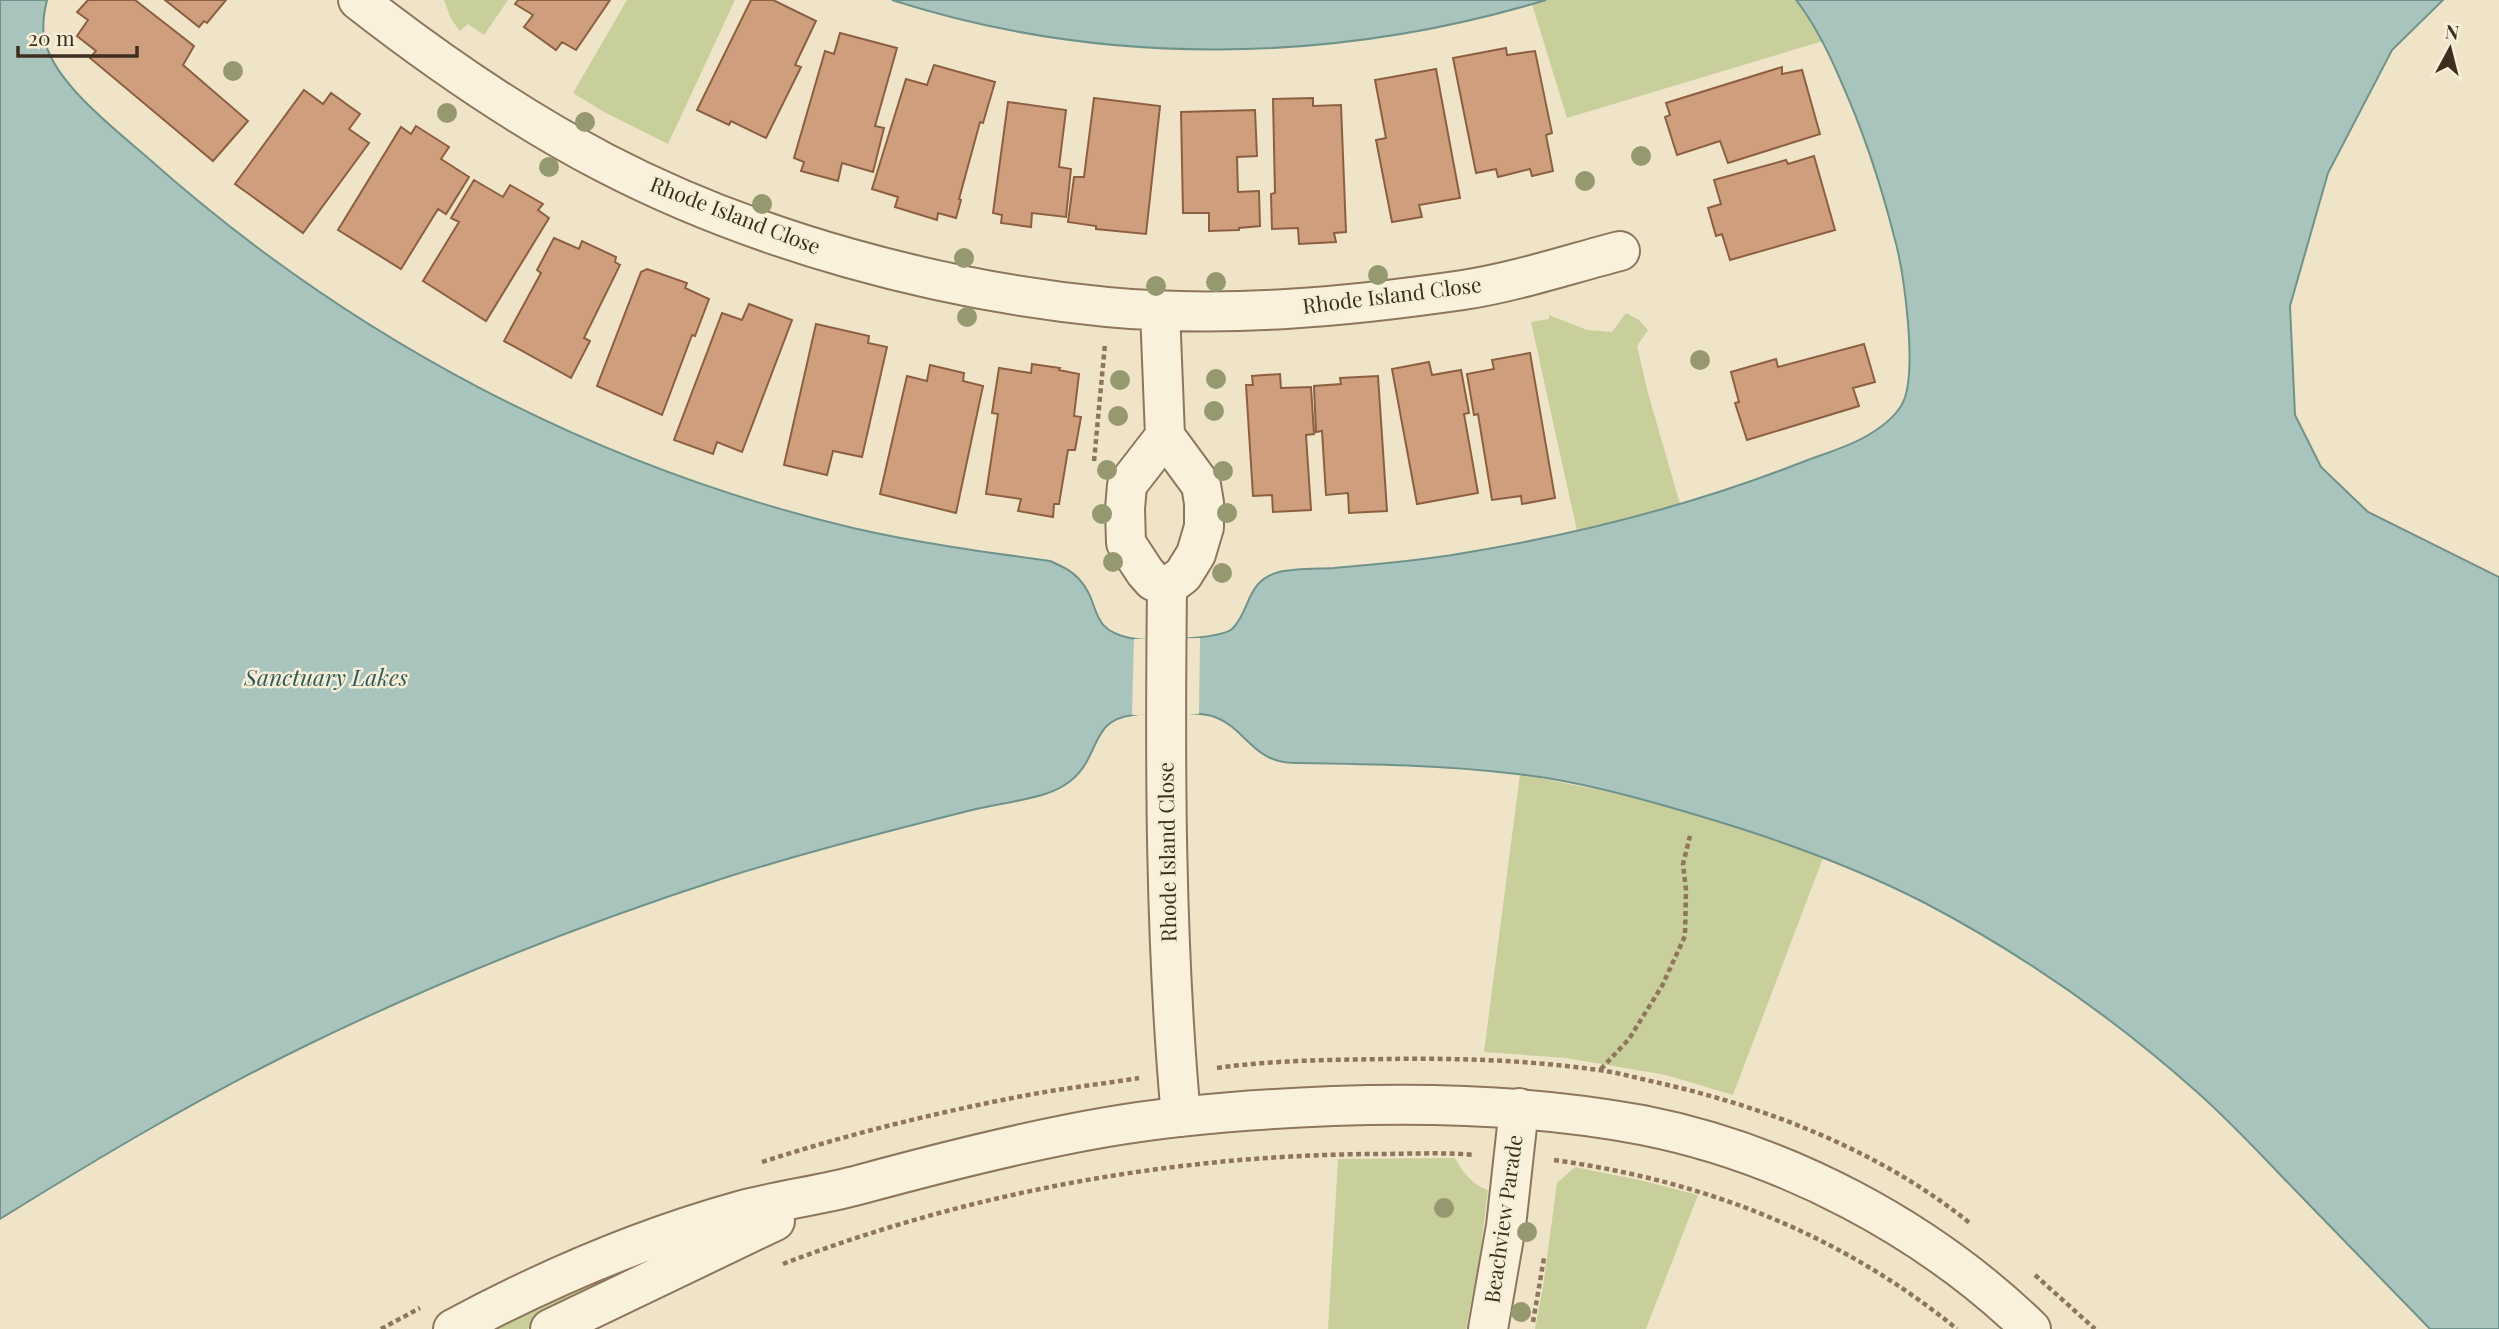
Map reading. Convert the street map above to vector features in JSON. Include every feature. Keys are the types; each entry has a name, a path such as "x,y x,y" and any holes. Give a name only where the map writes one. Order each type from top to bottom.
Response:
{"street":[{"name":"Rhode Island Close","path":"358,0 427,54 522,115 603,162 666,193 837,254 930,278 1108,307 1160,310 1296,309 1478,287 1620,251"},
{"path":"1160,310 1165,436 1201,485 1204,503 1204,527 1196,554 1183,575 1167,587 1153,581 1126,543 1125,509 1127,485 1165,436"},
{"name":"Rhode Island Close","path":"1167,587 1170,949 1181,1117"},
{"path":"453,1329 538,1286 651,1239 742,1210 840,1190 943,1163 1108,1127 1247,1110 1389,1104 1519,1108 1646,1126 1700,1140 1794,1173 1878,1215 1967,1274 2031,1329"},
{"name":"Beachview Parade","path":"1488,1329 1499,1272 1519,1108"},
{"path":"550,1329 840,1190"}],"path":[{"path":"1600,1070 1629,1039 1662,986 1685,936 1686,890 1682,864 1690,836"},
{"path":"776,1267 852,1240 933,1216 1044,1190 1136,1173 1264,1158 1338,1154 1465,1154 1554,1160 1647,1177 1701,1191 1756,1210 1863,1262 1957,1329"}],"green space":[{"path":"444,0 508,0 484,35 468,24 460,31 451,19"},
{"path":"627,0 735,0 668,144 573,93"},
{"path":"1546,0 1796,0 1823,41 1567,118 1532,4"},
{"path":"1626,313 1639,320 1648,330 1637,346 1680,504 1577,531 1531,322 1549,319 1549,315 1587,330 1612,332"},
{"path":"1520,774 1643,799 1742,828 1823,858 1733,1095 1666,1075 1566,1058 1484,1052"},
{"path":"1455,1158 1468,1177 1488,1190 1480,1255 1466,1329 1328,1329 1338,1159"},
{"path":"1575,1167 1698,1195 1646,1329 1535,1329 1557,1183"},
{"path":"660,1255 527,1329 479,1329"}],"water":[{"name":"Sanctuary Lakes","path":"0,0 47,0 44,36 58,70 86,103 225,223 306,283 390,337 478,387 568,431 661,469 756,502 877,533 1050,561 1079,579 1086,588 1101,622 1107,628 1130,638 1152,640 1214,635 1232,629 1254,589 1268,576 1279,572 1443,556 1545,538 1632,518 1717,493 1836,450 1862,439 1890,420 1904,400 1909,365 1908,319 1898,252 1877,176 1856,117 1826,48 1796,0 2443,0 2392,50 2328,173 2290,306 2295,415 2321,467 2368,512 2499,577 2499,1329 2430,1329 2235,1128 2166,1065 2067,989 2032,966 1961,923 1897,889 1782,842 1606,790 1490,771 1281,762 1259,752 1226,722 1208,715 1187,713 1141,714 1114,720 1103,730 1079,772 1070,782 1052,792 874,835 724,878 616,915 457,977 301,1048 186,1108 0,1219"},
{"path":"892,0 1546,0 1466,21 1384,37 1302,46 1219,50 1136,47 1054,38 972,22"}],"pier":[{"path":"1200,638 1199,714 1132,715 1134,639"}],"building":[{"path":"88,0 135,0 194,46 183,65 248,121 213,161 90,58 96,51 77,36 88,20 77,12"},
{"path":"165,0 226,0 207,23 204,21 199,27"},
{"path":"518,0 610,0 576,50 562,42 556,50 524,27 533,15 515,4"},
{"path":"751,0 773,0 816,21 795,65 801,67 766,138 731,121 729,125 697,110"},
{"path":"840,33 897,48 875,126 884,128 873,172 842,163 838,181 801,171 804,162 794,158 825,51 834,54"},
{"path":"1506,48 1507,55 1535,51 1552,133 1546,135 1553,171 1532,176 1530,169 1498,177 1496,169 1476,173 1453,58"},
{"path":"934,65 995,82 983,123 980,122 956,218 938,213 937,220 895,207 898,197 872,189 906,79 927,85"},
{"path":"1782,67 1782,74 1802,70 1820,134 1728,163 1720,141 1677,155 1665,117 1670,115 1666,103"},
{"path":"1436,69 1460,198 1419,205 1422,217 1392,222 1376,140 1386,138 1375,80"},
{"path":"304,90 323,104 331,93 360,114 349,129 369,143 303,233 235,184"},
{"path":"1094,98 1160,106 1146,234 1096,229 1096,226 1068,222 1074,177 1084,177"},
{"path":"1313,98 1313,106 1341,105 1346,232 1334,233 1336,242 1299,244 1298,228 1272,229 1271,194 1275,193 1273,99"},
{"path":"1008,102 1066,110 1059,167 1071,169 1066,217 1032,213 1031,227 1001,223 1002,215 993,213"},
{"path":"1255,110 1257,156 1237,157 1238,192 1259,191 1260,226 1209,231 1209,213 1183,213 1181,112"},
{"path":"416,126 449,147 441,159 469,177 446,214 438,209 401,269 338,230 401,127 411,134"},
{"path":"1814,156 1835,230 1730,260 1722,234 1716,236 1708,208 1721,204 1714,180 1786,160 1788,164"},
{"path":"474,180 503,197 510,185 543,204 538,210 549,218 486,321 423,281 459,222 451,218"},
{"path":"554,238 579,249 582,241 616,257 615,262 620,265 584,338 590,341 571,378 504,341 541,273 537,270"},
{"path":"647,269 687,283 685,288 709,299 695,336 692,335 662,415 597,386 641,272"},
{"path":"749,304 792,320 742,452 717,442 713,454 674,440 722,313 742,320"},
{"path":"816,324 869,336 868,343 887,347 862,457 833,451 827,475 784,465"},
{"path":"1864,344 1875,382 1853,388 1859,406 1747,440 1735,403 1739,402 1731,372 1776,359 1778,367"},
{"path":"1530,353 1555,498 1522,504 1521,496 1492,500 1478,414 1474,415 1467,374 1494,369 1492,360"},
{"path":"1429,362 1432,375 1461,370 1469,413 1464,414 1478,493 1417,504 1392,369"},
{"path":"1032,364 1079,374 1074,416 1081,417 1075,450 1068,450 1059,504 1054,504 1053,517 1018,511 1021,499 986,494 998,414 992,413 999,368 1031,373"},
{"path":"930,365 964,373 963,381 983,386 956,513 880,494 907,376 927,381"},
{"path":"1280,374 1281,388 1311,387 1314,434 1306,435 1311,510 1273,512 1272,495 1253,496 1246,385 1253,385 1252,376"},
{"path":"1378,376 1387,511 1349,513 1348,493 1326,495 1322,431 1316,432 1314,386 1341,384 1340,378"}]}
